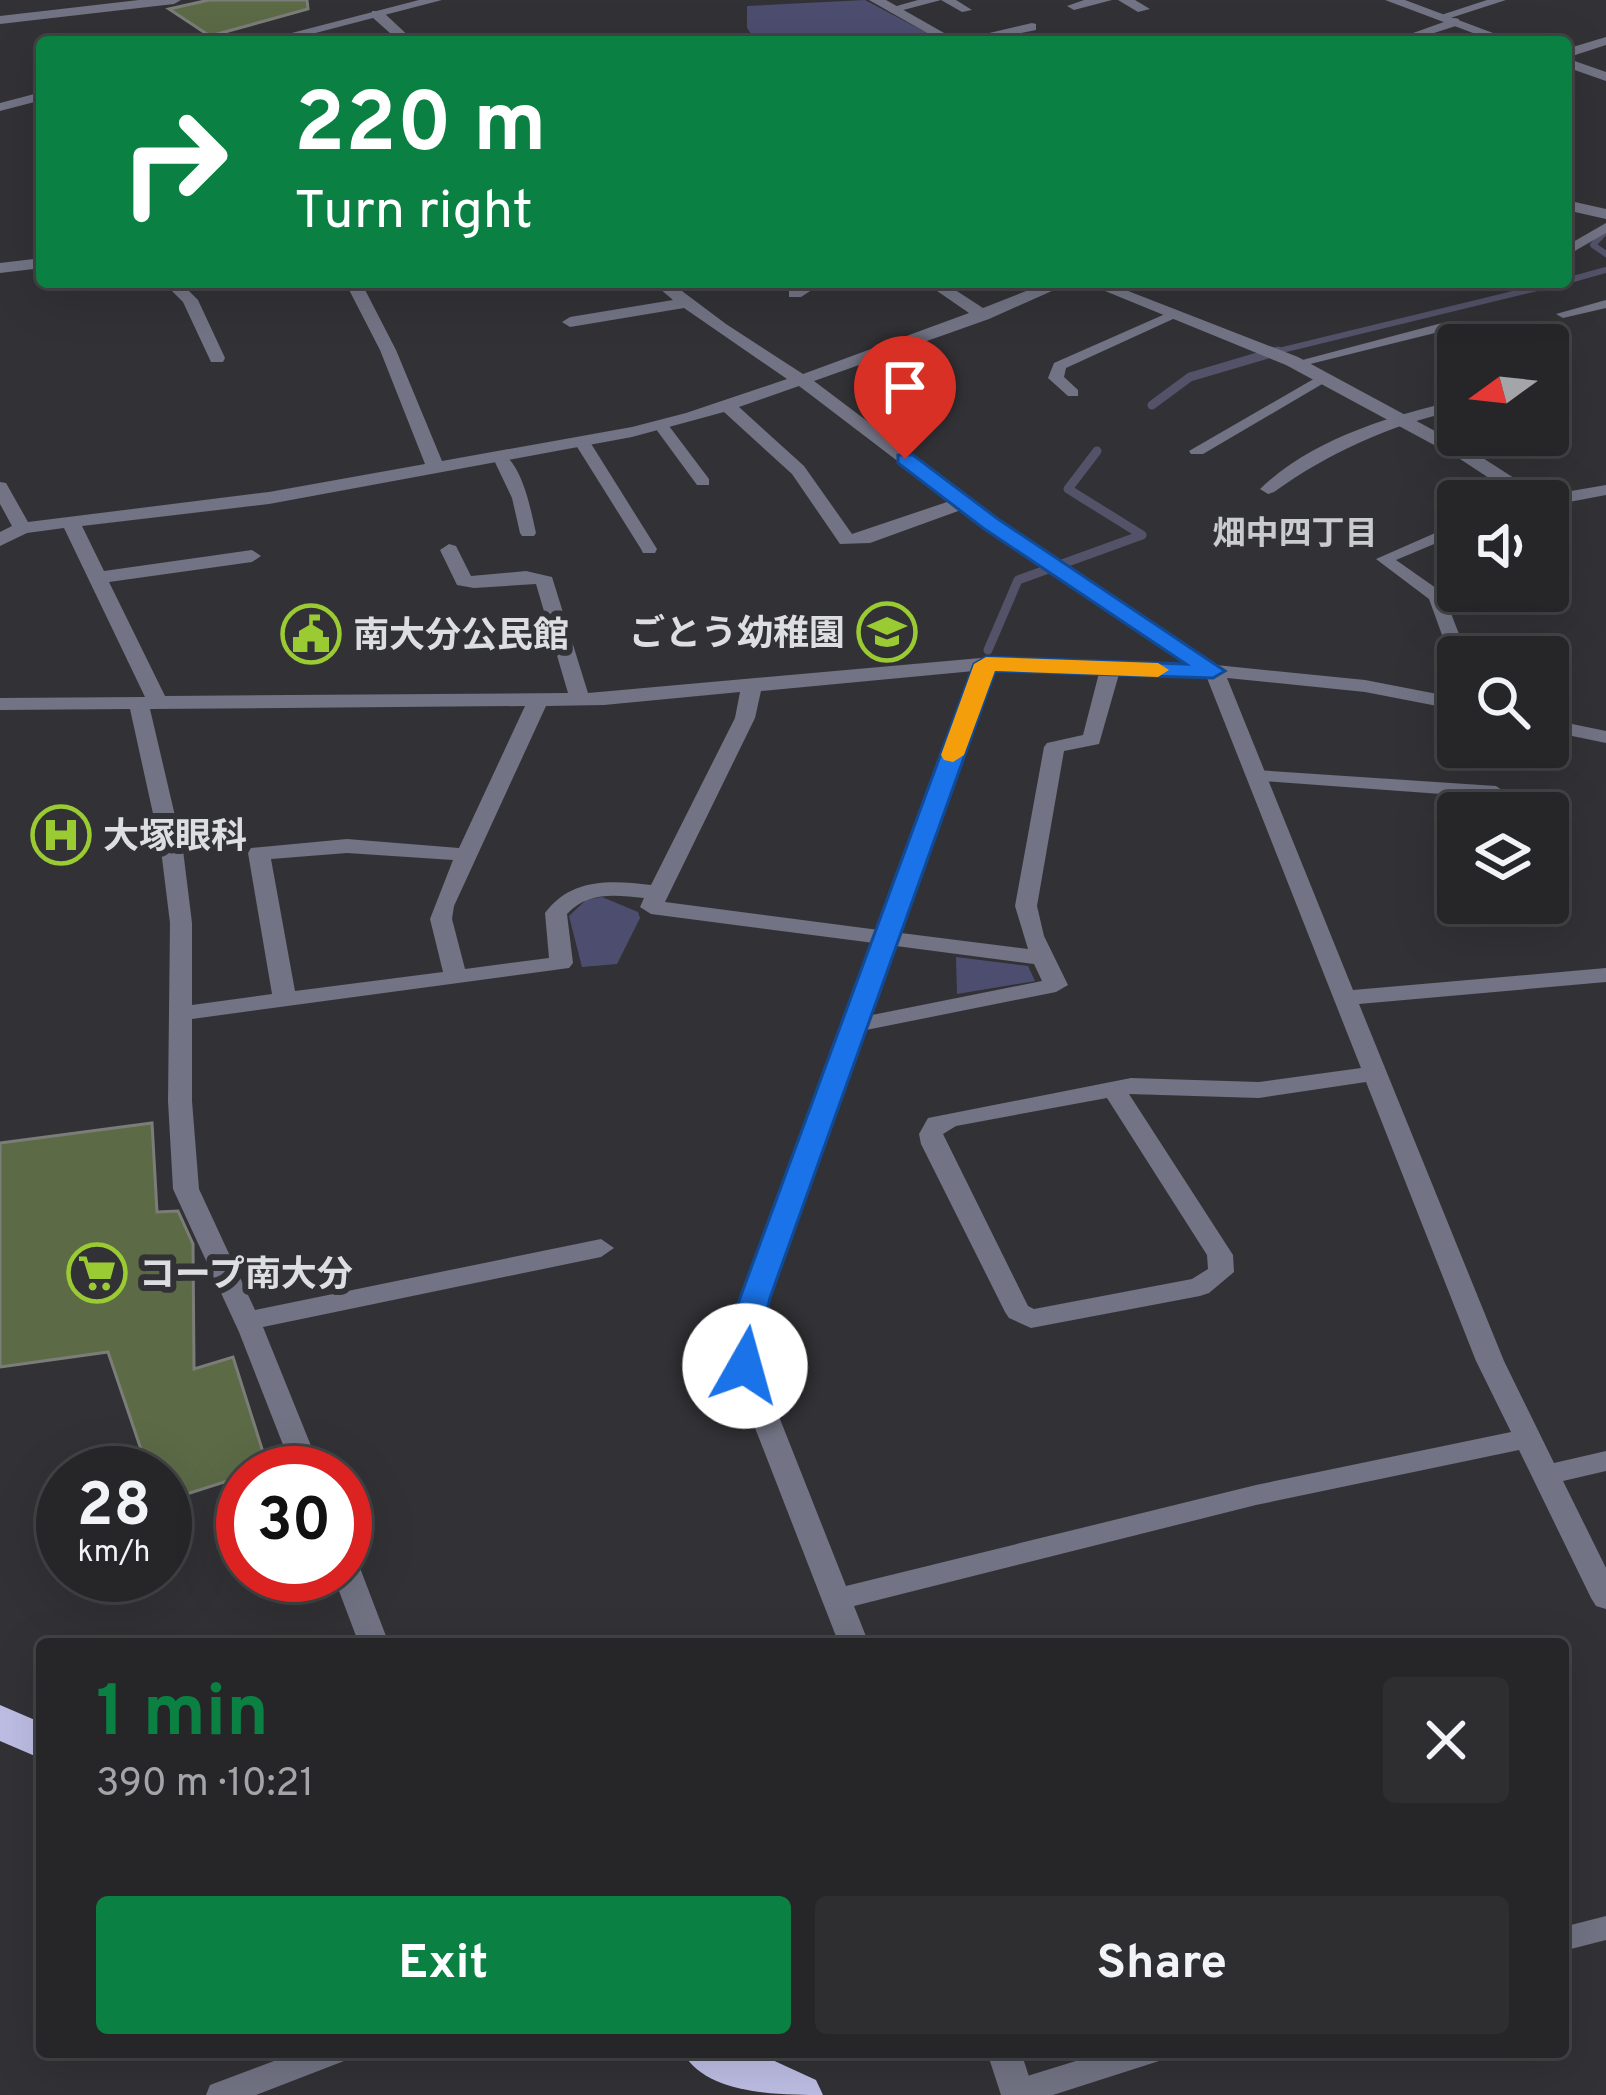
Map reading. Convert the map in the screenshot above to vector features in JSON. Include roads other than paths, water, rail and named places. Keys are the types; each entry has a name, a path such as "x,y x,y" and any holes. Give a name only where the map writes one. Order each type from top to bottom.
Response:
{"highway":[{"path":"0,1722 36,1739"},
{"path":"720,2058 799,2095"}],"street":[{"path":"0,20 174,0"},
{"path":"288,36 435,0"},
{"path":"876,0 944,36"},
{"path":"1074,6 1106,0"},
{"path":"1126,0 1143,9"},
{"path":"1392,0 1493,36"},
{"path":"377,14 401,36"},
{"path":"1572,55 1606,41"},
{"path":"1572,61 1606,77"},
{"path":"0,106 36,97"},
{"path":"1572,206 1606,214"},
{"path":"0,268 36,264"},
{"path":"177,288 190,300 217,358"},
{"path":"356,288 388,350 435,467"},
{"path":"667,288 963,503 1213,671 1472,1315 1606,1598"},
{"path":"795,294 806,288"},
{"path":"941,288 983,315"},
{"path":"0,540 22,527 269,497 661,425 1049,288"},
{"path":"1107,288 1298,363 1505,480"},
{"path":"570,322 686,303"},
{"path":"728,405 798,470 847,540 863,539 963,503"},
{"path":"0,488 22,527"},
{"path":"1569,496 1606,490"},
{"path":"70,521 147,701 175,870 186,1189 297,1446"},
{"path":"449,550 459,577 470,583 533,575 545,581 580,700"},
{"path":"98,578 252,556"},
{"path":"0,704 537,702 751,688 986,664 1213,671 1365,686 1437,700"},
{"path":"852,1638 745,1366 744,1336 986,664"},
{"path":"852,1026 1056,985 1026,906 1054,747 1092,740 1110,668"},
{"path":"751,688 745,718 651,907 1042,958"},
{"path":"456,977 441,919 537,702"},
{"path":"1569,729 1606,737"},
{"path":"285,1000 259,853 347,846 468,855"},
{"path":"183,1013 561,963 556,913 580,892 612,888 657,893"},
{"path":"1348,998 1606,975"},
{"path":"1114,1089 1220,1255 1221,1272 1200,1287 1039,1319 1024,1316 933,1144 933,1128 952,1119 1114,1089 1148,1085 1259,1090 1378,1073"},
{"path":"246,1321 601,1248"},
{"path":"838,1599 1256,1495 1528,1438"},
{"path":"1546,1475 1606,1461"},
{"path":"358,1602 372,1638"},
{"path":"1006,2058 1018,2094"}],"lane":[{"path":"892,9 935,0"},
{"path":"947,0 966,10"},
{"path":"1409,36 1500,0"},
{"path":"986,36 1032,27"},
{"path":"1572,248 1606,227"},
{"path":"1563,314 1606,304"},
{"path":"1073,393 1056,378 1059,366 1177,314"},
{"path":"1298,363 1437,329"},
{"path":"1197,451 1324,376"},
{"path":"1268,489 1323,452 1400,418 1437,410"},
{"path":"661,425 704,482"},
{"path":"582,442 649,549"},
{"path":"500,456 520,498 528,533"},
{"path":"1437,537 1384,559 1437,597"},
{"path":"1256,776 1496,792"},
{"path":"1569,1937 1606,1928"},
{"path":"221,2095 317,2058"},
{"path":"1018,2094 1129,2058"}],"waterway":[{"path":"1606,231 1593,245 1606,254"},
{"path":"1572,279 1606,270"},
{"path":"1276,351 1537,288"},
{"path":"1152,405 1190,377 1276,351"},
{"path":"1266,354 1276,351"},
{"path":"988,650 1018,580 1142,535 1068,489 1097,451"}],"place":[{"name":"ごとう幼稚園","path":"887,632"},
{"name":"南大分公民館","path":"311,634"},
{"name":"大塚眼科","path":"61,835"},
{"name":"コープ南大分","path":"97,1273"}],"district":[{"name":"畑中四丁目","path":"1295,532"}]}
